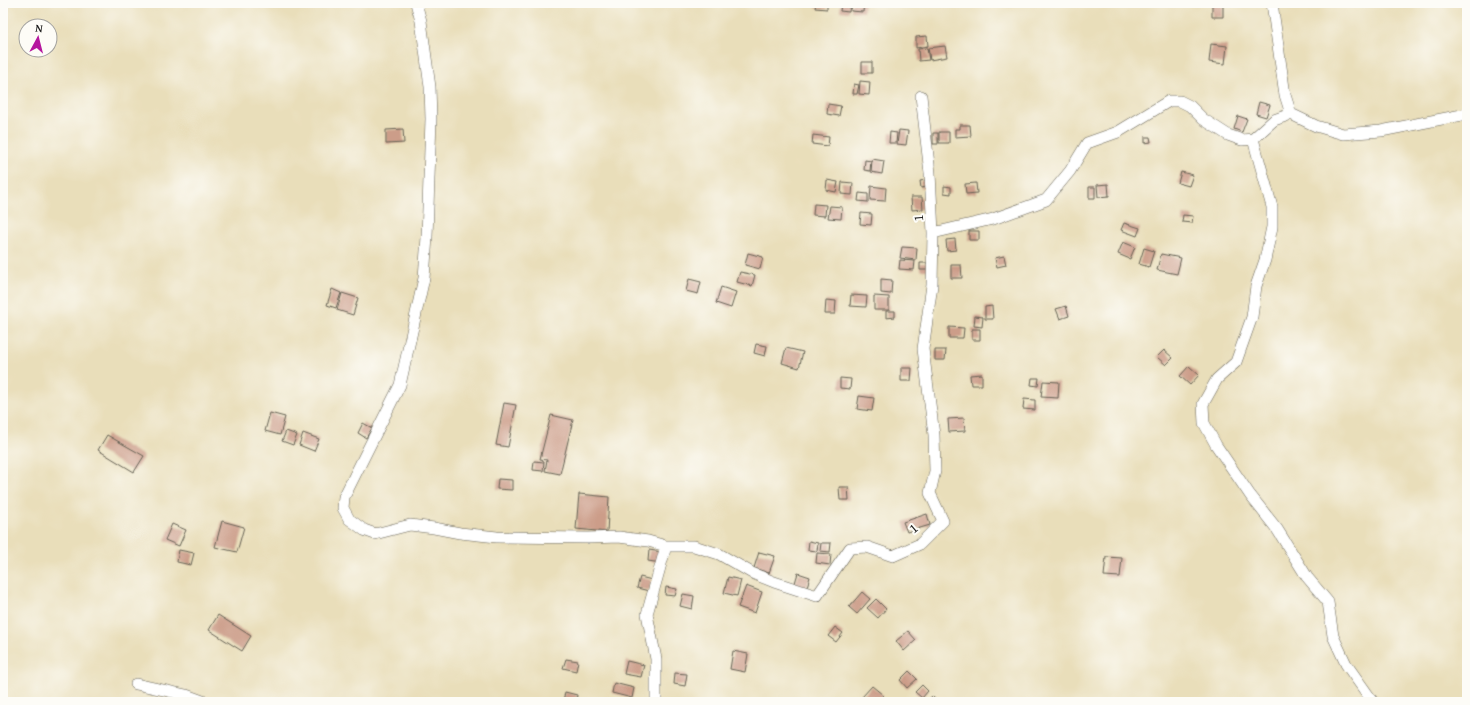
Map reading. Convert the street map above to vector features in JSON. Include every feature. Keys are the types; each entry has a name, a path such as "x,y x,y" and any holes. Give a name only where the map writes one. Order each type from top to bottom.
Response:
{"street":[{"path":"416,3 421,21 430,87 431,119 424,278 400,385 344,497 343,508 349,519 364,530 376,534 410,525 497,537 619,537 648,540 666,546 647,614 656,659 656,702"},
{"path":"1272,3 1285,95 1291,114"},
{"name":"1","path":"666,546 694,546 719,554 752,573 817,596 850,548 867,547 892,556 920,544 942,521 930,494 935,471 934,435 923,349 932,285 934,233 930,172 921,96"},
{"path":"934,233 993,220 1046,200 1070,171 1087,144 1118,132 1169,101 1180,101 1190,106 1203,119 1228,135 1242,140 1253,139 1274,120 1291,114 1316,126 1343,134 1381,131 1467,114"},
{"path":"1253,139 1272,207 1272,226 1265,260 1256,286 1252,317 1236,362 1217,379 1203,404 1204,423 1216,445 1250,495 1276,529 1307,577 1328,602 1333,636 1346,664 1373,702"},
{"path":"136,684 186,695 205,702"}],"building":[{"path":"816,3 827,3 827,9 815,8"},
{"path":"841,3 850,3 849,12 840,11"},
{"path":"852,3 864,3 863,12 851,11"},
{"path":"1212,3 1223,3 1223,17 1212,17"},
{"path":"927,36 928,46 916,48 916,37"},
{"path":"1211,44 1227,46 1225,64 1209,62"},
{"path":"945,46 947,57 930,60 928,48"},
{"path":"927,48 929,60 919,61 918,49"},
{"path":"862,62 872,62 872,73 862,73"},
{"path":"860,81 870,82 869,95 859,94"},
{"path":"854,84 859,85 857,94 853,94"},
{"path":"1259,102 1270,105 1266,117 1256,114"},
{"path":"828,104 841,106 839,116 827,114"},
{"path":"1238,116 1247,119 1242,132 1234,129"},
{"path":"960,125 970,125 971,136 955,137 955,129 960,129"},
{"path":"403,129 404,143 386,144 386,130"},
{"path":"899,130 908,131 906,145 897,144"},
{"path":"890,132 897,133 896,143 889,143"},
{"path":"939,132 949,132 949,143 939,143"},
{"path":"933,133 938,133 938,144 933,144"},
{"path":"813,135 829,137 828,146 812,144"},
{"path":"1145,137 1150,137 1151,142 1145,143"},
{"path":"872,159 884,161 882,174 871,172"},
{"path":"865,160 871,161 870,171 864,170"},
{"path":"1181,172 1193,175 1189,186 1178,183"},
{"path":"827,180 838,182 836,192 826,190"},
{"path":"926,180 927,187 921,188 920,181"},
{"path":"842,182 853,183 852,195 841,194"},
{"path":"976,183 977,193 966,194 965,184"},
{"path":"1108,184 1109,196 1098,197 1097,185"},
{"path":"871,186 886,188 885,201 870,200"},
{"path":"944,186 951,187 951,194 944,193"},
{"path":"1089,187 1095,187 1095,198 1089,198"},
{"path":"859,193 868,194 868,202 858,201"},
{"path":"911,197 922,197 923,209 912,210"},
{"path":"814,204 826,205 825,216 813,215"},
{"path":"830,206 842,207 841,219 828,218"},
{"path":"861,213 872,214 871,225 860,224"},
{"path":"1183,215 1193,216 1192,223 1182,222"},
{"path":"1124,223 1140,228 1137,236 1121,230"},
{"path":"969,231 979,231 979,240 969,240"},
{"path":"955,239 956,250 947,251 946,240"},
{"path":"1123,242 1135,247 1130,259 1118,254"},
{"path":"902,247 917,248 916,260 900,258"},
{"path":"1144,248 1154,251 1149,267 1139,264"},
{"path":"748,253 763,257 760,269 745,265"},
{"path":"1161,254 1181,258 1177,274 1157,270"},
{"path":"1004,256 1006,265 997,267 995,258"},
{"path":"900,260 915,261 914,270 899,269"},
{"path":"920,263 930,263 930,270 920,270"},
{"path":"951,265 961,265 962,278 951,278"},
{"path":"740,272 755,275 752,286 737,282"},
{"path":"689,279 701,282 698,294 686,291"},
{"path":"881,279 892,280 891,294 881,293"},
{"path":"721,287 736,292 731,308 716,303"},
{"path":"332,289 341,293 336,308 327,305"},
{"path":"342,293 358,298 353,315 337,310"},
{"path":"851,295 867,296 866,307 850,306"},
{"path":"874,296 889,297 889,310 874,310"},
{"path":"826,300 836,301 835,314 825,314"},
{"path":"992,306 993,319 985,319 985,307"},
{"path":"1066,306 1069,316 1060,319 1056,309"},
{"path":"886,311 895,311 895,317 886,318"},
{"path":"975,316 983,317 982,327 974,326"},
{"path":"949,327 964,328 963,338 949,338"},
{"path":"972,329 980,329 980,340 972,340"},
{"path":"756,344 767,346 765,356 754,353"},
{"path":"786,348 803,352 799,368 782,363"},
{"path":"935,350 946,350 945,360 935,360"},
{"path":"1164,350 1173,358 1166,365 1157,357"},
{"path":"1189,366 1199,375 1190,385 1180,376"},
{"path":"901,368 912,368 911,381 901,381"},
{"path":"982,374 982,385 971,385 970,375"},
{"path":"840,378 851,379 850,389 840,388"},
{"path":"1032,378 1039,378 1038,386 1031,385"},
{"path":"1043,381 1059,382 1058,398 1041,397"},
{"path":"859,396 874,398 872,411 857,409"},
{"path":"1024,399 1035,400 1035,410 1023,409"},
{"path":"504,403 516,405 508,447 496,445"},
{"path":"270,413 285,417 280,435 265,431"},
{"path":"551,415 573,420 560,474 545,471 547,460 540,459"},
{"path":"964,418 965,431 949,432 948,419"},
{"path":"363,423 372,428 366,438 358,433"},
{"path":"286,431 297,435 293,445 282,441"},
{"path":"303,433 319,439 314,451 299,445"},
{"path":"107,435 144,456 134,472 98,450"},
{"path":"534,461 544,462 543,471 533,470"},
{"path":"498,479 512,480 512,490 497,489"},
{"path":"839,487 848,487 849,500 840,500"},
{"path":"579,494 609,497 607,532 576,529"},
{"path":"927,514 930,525 907,532 903,522"},
{"path":"222,521 244,527 237,552 215,547"},
{"path":"172,524 186,530 179,546 165,540"},
{"path":"809,541 818,543 817,551 808,550"},
{"path":"821,543 831,543 830,552 820,551"},
{"path":"179,550 194,553 191,565 177,562"},
{"path":"649,550 662,552 661,563 648,561"},
{"path":"759,552 775,556 769,573 754,568"},
{"path":"817,553 831,554 830,565 816,563"},
{"path":"1106,557 1122,558 1120,577 1104,576"},
{"path":"798,573 810,577 806,590 794,586"},
{"path":"640,577 652,580 649,591 637,588"},
{"path":"728,577 741,580 737,596 724,593"},
{"path":"746,586 762,592 755,613 738,607"},
{"path":"666,587 677,589 675,596 665,595"},
{"path":"862,592 870,599 857,614 849,607"},
{"path":"683,594 694,596 692,609 680,606"},
{"path":"876,599 886,609 878,618 867,608"},
{"path":"218,615 251,636 242,651 209,630"},
{"path":"835,627 843,633 836,642 828,636"},
{"path":"908,631 916,640 904,651 896,641"},
{"path":"733,651 748,654 745,672 730,669"},
{"path":"566,659 578,661 576,671 563,668"},
{"path":"627,661 644,665 641,677 624,674"},
{"path":"909,671 917,679 907,688 900,680"},
{"path":"675,673 687,674 685,686 674,684"},
{"path":"614,683 634,688 632,698 612,693"},
{"path":"922,685 928,691 922,698 915,692"},
{"path":"872,686 883,695 877,702 868,702 862,697"},
{"path":"565,692 577,695 576,702 563,701"},
{"path":"932,696 938,702 926,702"}]}
